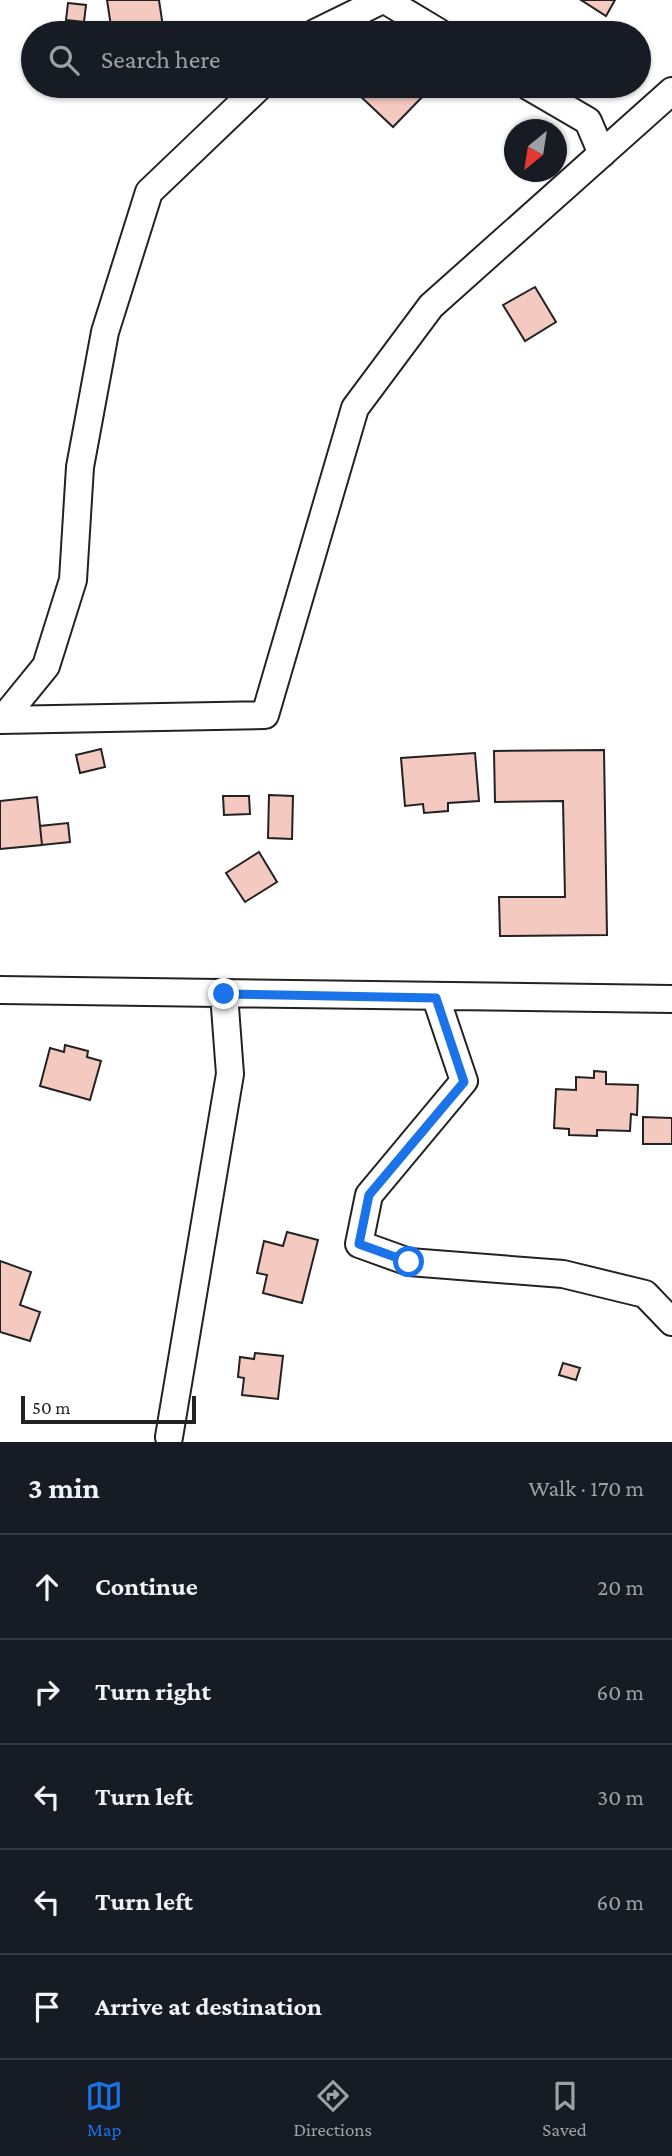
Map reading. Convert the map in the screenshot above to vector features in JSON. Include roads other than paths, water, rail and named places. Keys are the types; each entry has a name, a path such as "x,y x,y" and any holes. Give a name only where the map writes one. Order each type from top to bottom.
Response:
{"street":[{"path":"340,21 383,0 419,21"},
{"path":"1,720 265,715 355,408 431,306 672,91"},
{"path":"1,720 46,666 73,580 80,467 105,332 149,192 247,98"},
{"path":"549,98 588,121 602,153"},
{"path":"0,990 436,998 672,999"},
{"path":"169,1437 230,1074 224,994"},
{"path":"436,998 464,1082 369,1195 359,1244 409,1262 563,1274 634,1291 645,1294 672,1322"}]}
